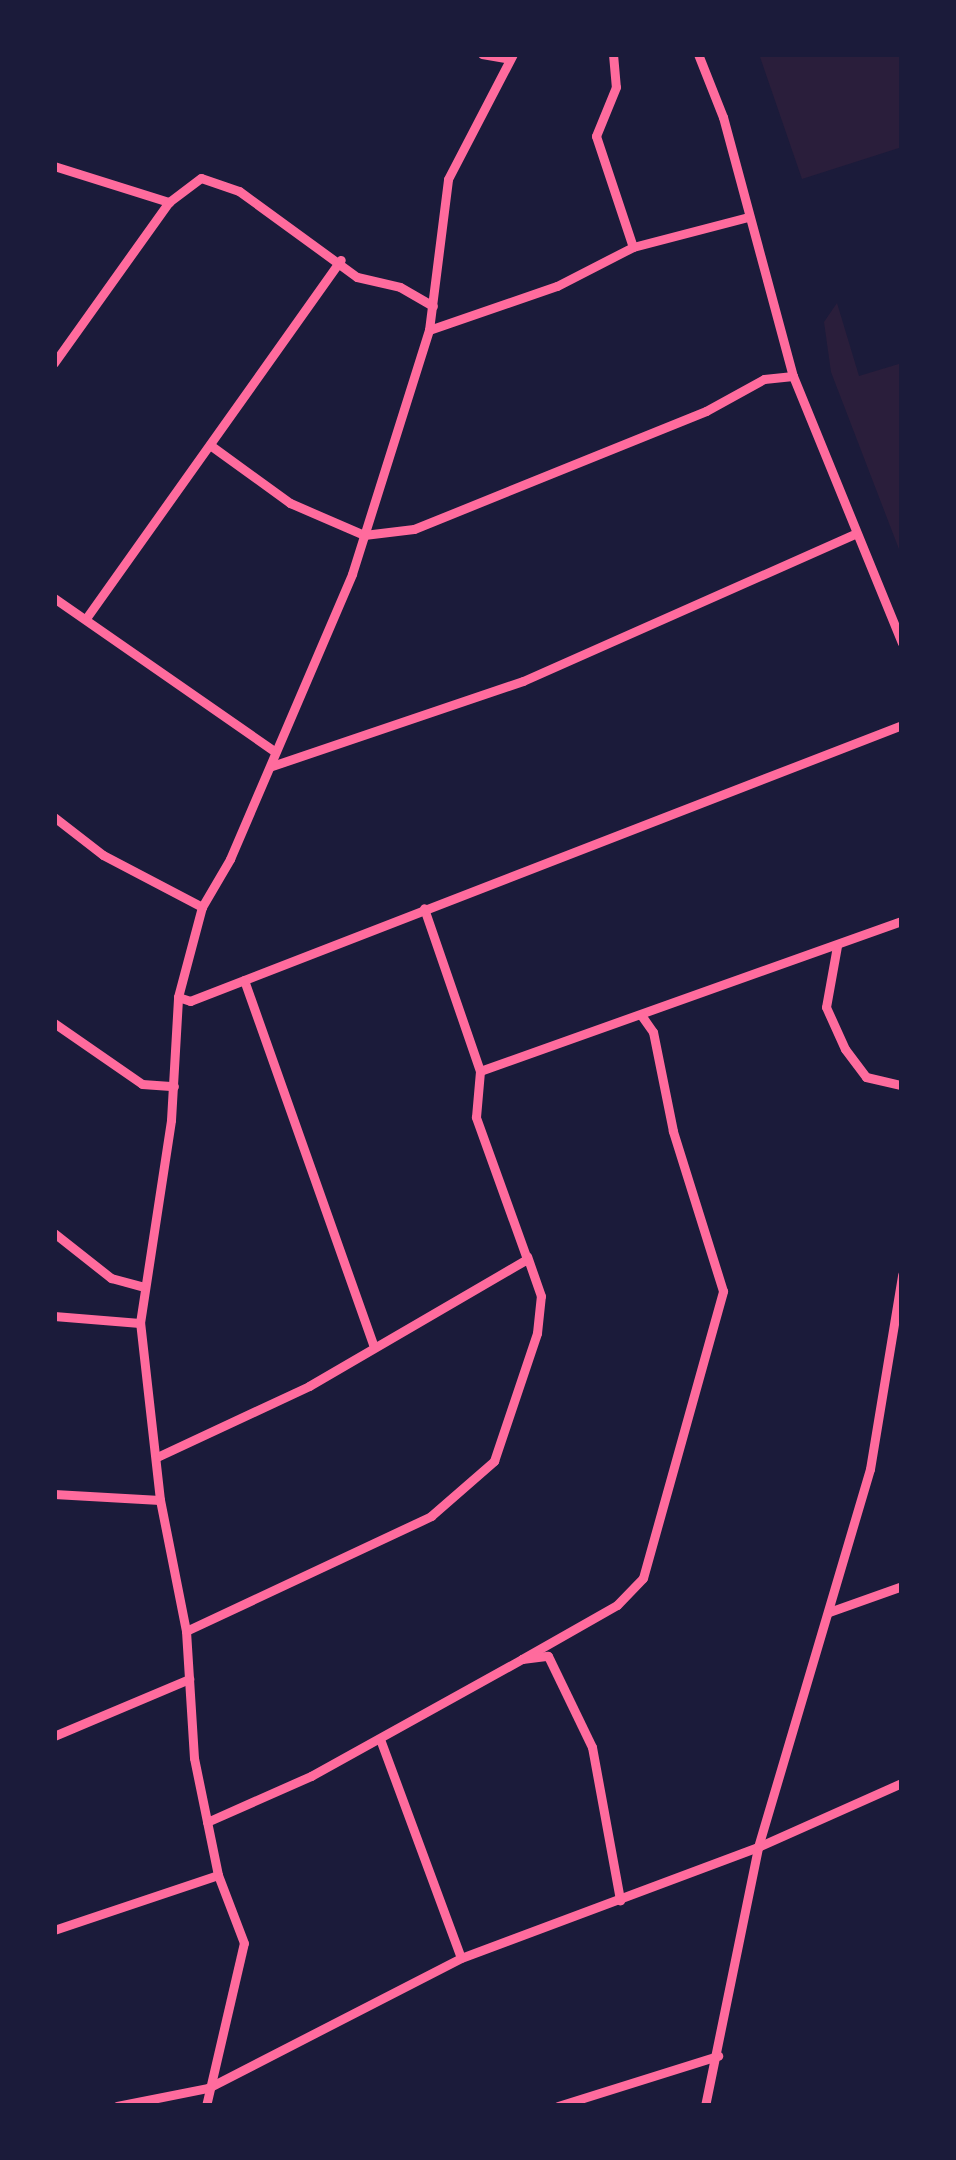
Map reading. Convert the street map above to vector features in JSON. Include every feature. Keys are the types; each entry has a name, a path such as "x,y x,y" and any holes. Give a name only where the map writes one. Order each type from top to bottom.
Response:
{"street":[{"path":"206,2106 243,1962 207,1822 186,1630 160,1500 140,1323 174,1086 178,997 202,907 272,766 274,751 364,535 429,330 448,179 512,56 482,54"},
{"path":"613,54 616,87 596,136 633,247"},
{"path":"698,54 724,117 793,376 902,643"},
{"path":"54,166 169,202"},
{"path":"54,363 59,347 169,202 201,178 262,202 357,277 400,287 434,306"},
{"path":"429,330 556,286 633,247 748,217"},
{"path":"87,617 341,260"},
{"path":"210,445 290,503 364,535 414,529 706,411 764,379 793,376"},
{"path":"272,766 523,681 855,534"},
{"path":"54,598 274,751"},
{"path":"178,997 190,1001 902,725"},
{"path":"54,817 103,855 202,907"},
{"path":"186,1630 431,1516 494,1461 537,1333 541,1296 476,1117 480,1071 424,908"},
{"path":"480,1071 902,921"},
{"path":"837,946 826,1006 845,1049 866,1077 902,1084"},
{"path":"244,980 373,1345"},
{"path":"207,1822 380,1739 617,1605 643,1578 724,1291 673,1131 653,1032 641,1016"},
{"path":"54,1023 142,1084 174,1086"},
{"path":"54,1233 111,1278 144,1287"},
{"path":"157,1456 235,1425 527,1259 523,1243"},
{"path":"705,2106 758,1847 870,1469 902,1275"},
{"path":"54,1316 140,1323"},
{"path":"54,1495 160,1500"},
{"path":"830,1612 902,1586"},
{"path":"522,1659 548,1656 555,1663 592,1747 620,1900"},
{"path":"54,1736 189,1679"},
{"path":"380,1739 461,1958"},
{"path":"117,2106 208,2088 461,1958 758,1847 902,1783"},
{"path":"54,1930 218,1875"},
{"path":"558,2106 718,2056"}],"shaded area":[{"path":"759,54 902,54 902,147 802,179"},
{"path":"837,303 859,376 902,363 902,557 831,372 824,322"}]}
